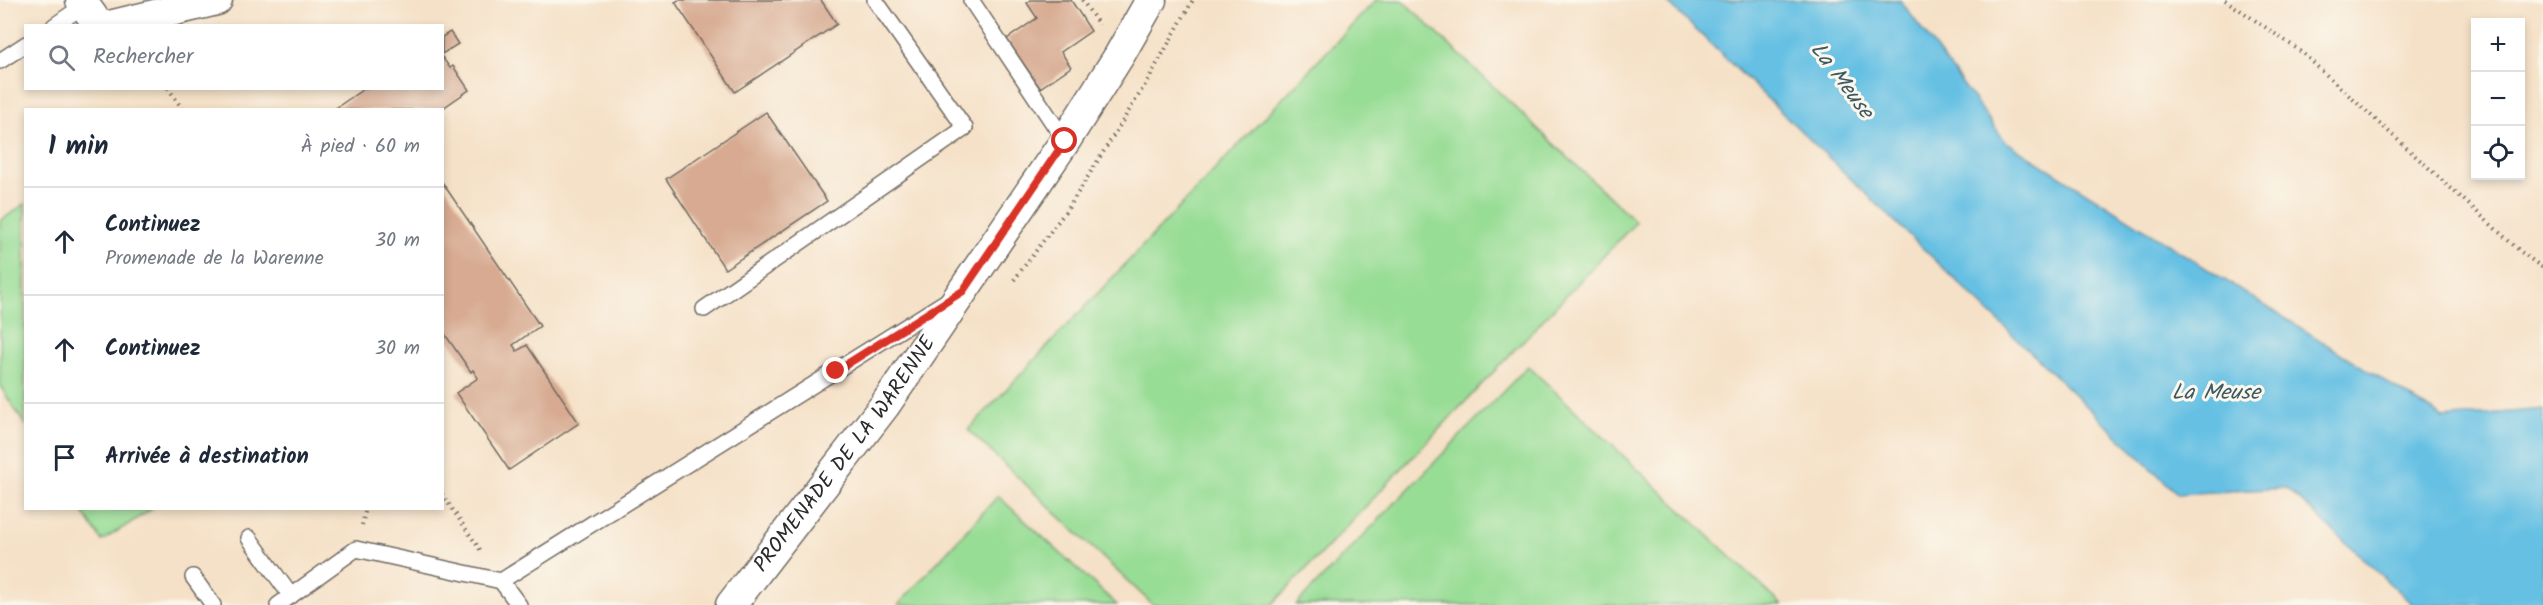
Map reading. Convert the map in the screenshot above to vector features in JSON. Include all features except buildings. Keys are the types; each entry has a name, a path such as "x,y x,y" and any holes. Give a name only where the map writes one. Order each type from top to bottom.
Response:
{"street":[{"path":"118,24 217,0"},
{"name":"PROMENADE DE LA WARENNE","path":"731,605 885,405 1065,141 1119,56 1151,0"}],"lane":[{"path":"704,309 965,128 875,0"},
{"path":"971,0 1065,141"},
{"path":"58,24 88,10"},
{"path":"0,61 24,45"},
{"path":"501,581 963,291"},
{"path":"249,538 291,596"},
{"path":"278,605 356,549 501,581 519,605"},
{"path":"193,577 213,605"}],"path":[{"path":"2225,0 2299,50 2521,252 2543,268"},
{"path":"169,90 182,108"},
{"path":"444,497 501,581"}],"green space":[{"path":"1376,0 1402,0 1636,222 1272,605 1153,605 968,430"},
{"path":"24,205 24,423 0,386 0,221"},
{"path":"1528,366 1782,605 1296,605"},
{"path":"998,496 1117,605 898,605"},
{"path":"82,510 150,510 102,541"}],"water":[{"name":"La Meuse","path":"1665,0 1900,0 2005,141 2443,418 2543,409 2543,605 2413,605 2287,488 2178,494"}],"route":[{"path":"836,371 963,291 1065,141"}]}
